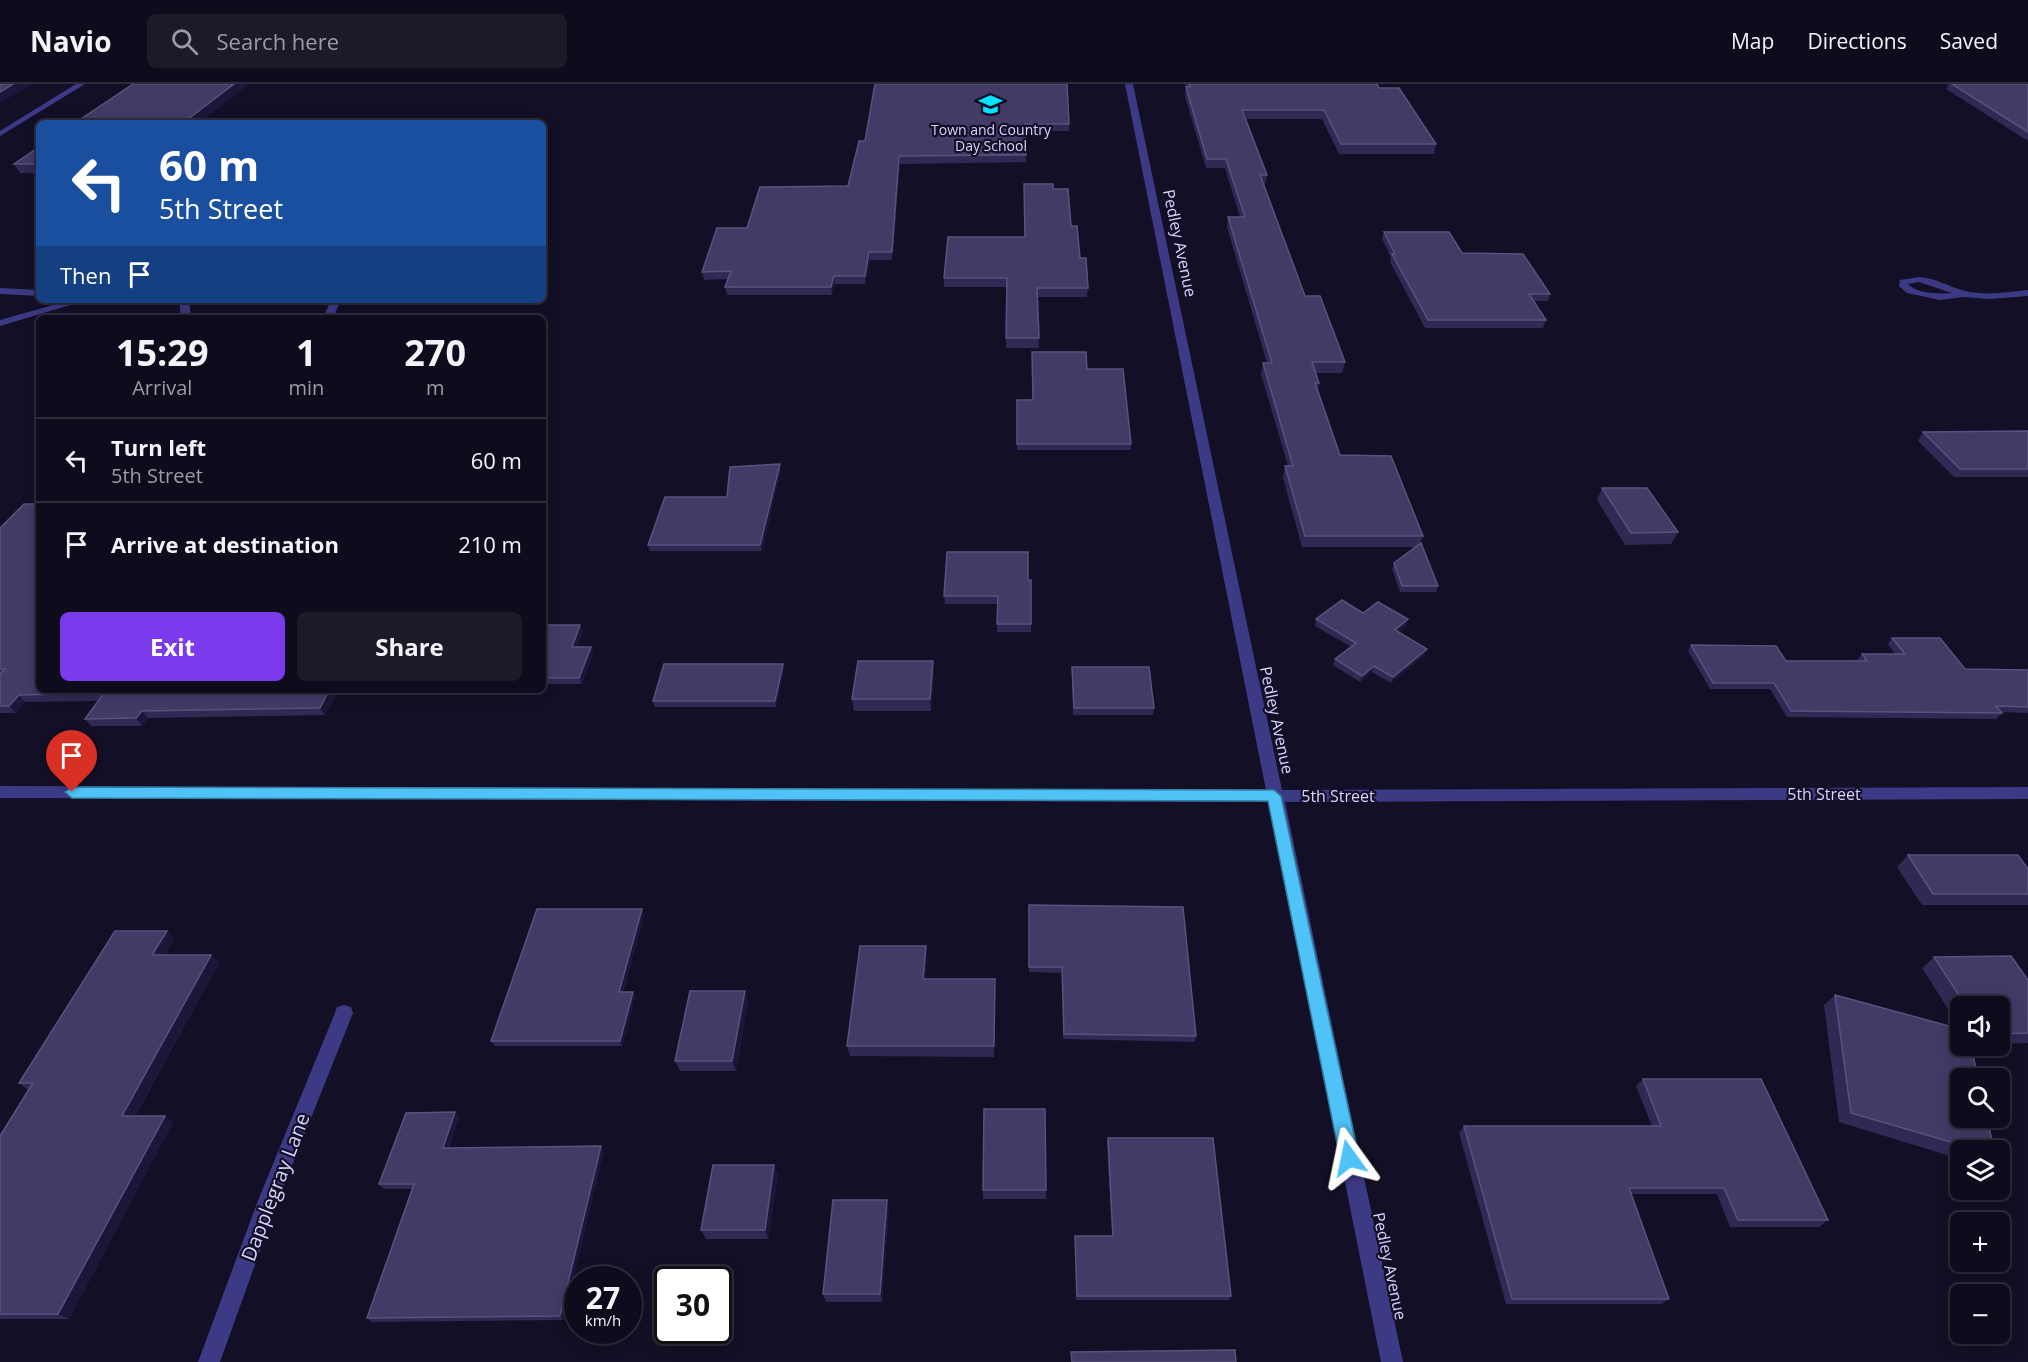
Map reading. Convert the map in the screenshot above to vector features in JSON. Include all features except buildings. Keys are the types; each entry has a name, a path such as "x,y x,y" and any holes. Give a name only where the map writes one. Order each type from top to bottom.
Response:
{"street":[{"path":"0,134 81,84"},
{"name":"Pedley Avenue","path":"1129,84 1392,1362"},
{"path":"1963,294 1936,282 1910,279 1903,282 1910,291 1940,297 1963,294 1989,296 2028,293"},
{"path":"0,291 36,293"},
{"path":"0,323 71,303"},
{"name":"5th Street","path":"0,792 1274,796 2028,793"},
{"name":"Dapplegray Lane","path":"209,1362 269,1198 344,1013"}],"place":[{"name":"Town and Country Day School","path":"991,105"}],"route":[{"path":"72,792 1274,796 1349,1158"}]}
